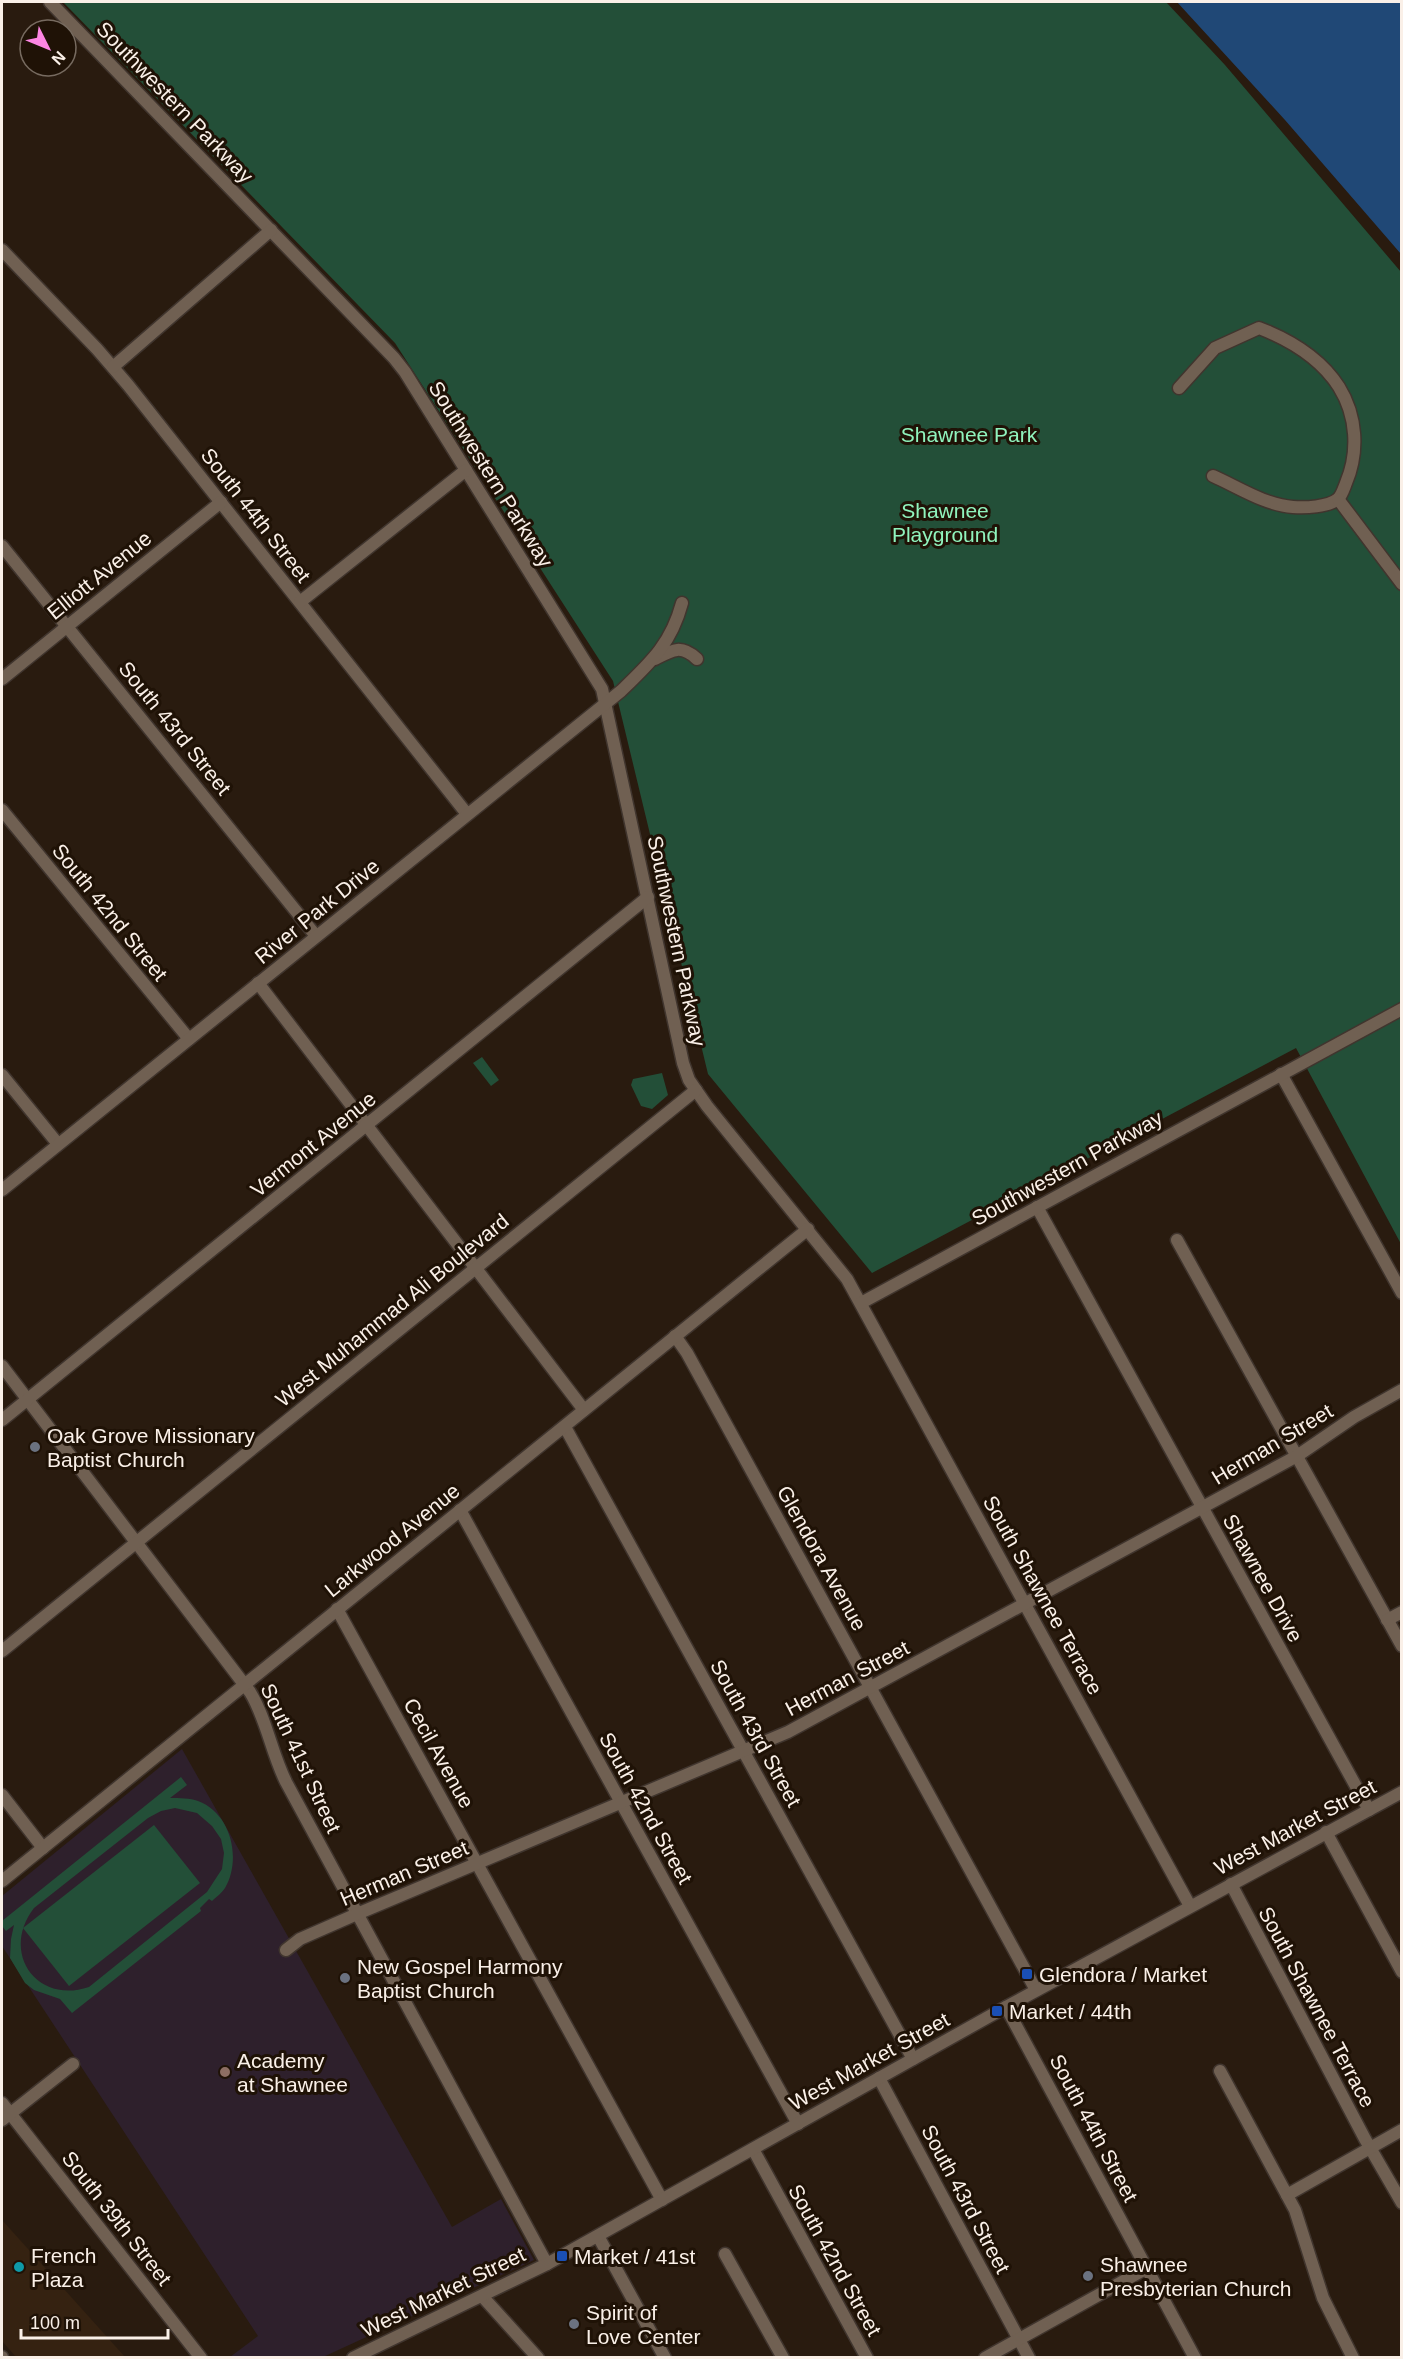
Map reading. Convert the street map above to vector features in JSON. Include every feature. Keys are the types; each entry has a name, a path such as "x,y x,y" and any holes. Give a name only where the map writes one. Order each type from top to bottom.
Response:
{"street":[{"name":"Southwestern Parkway","path":"50,2 405,372 602,689 683,1063 689,1080 847,1279 861,1303 1401,1009"},
{"path":"113,367 271,230"},
{"name":"South 44th Street","path":"2,250 113,367 467,814"},
{"path":"1179,388 1215,348 1259,328 1303,351 1325,370 1339,387 1353,421 1355,442 1352,468 1338,499 1323,505 1284,506 1213,476"},
{"path":"300,602 466,470"},
{"path":"1338,499 1401,584"},
{"name":"Elliott Avenue","path":"2,679 221,502"},
{"name":"South 43rd Street","path":"2,546 316,936"},
{"name":"River Park Drive","path":"2,1190 605,704 654,659 673,629 682,603"},
{"name":"River Park Drive","path":"654,659 672,650 681,649 690,652 697,659"},
{"name":"South 42nd Street","path":"2,810 189,1039"},
{"name":"Vermont Avenue","path":"2,1420 648,897"},
{"path":"258,983 584,1410"},
{"path":"1281,1074 1401,1293"},
{"path":"2,1075 58,1144"},
{"name":"West Muhammad Ali Boulevard","path":"2,1651 696,1090"},
{"name":"Shawnee Drive","path":"1037,1207 1369,1810"},
{"name":"Larkwood Avenue","path":"2,1881 808,1229"},
{"path":"1177,1240 1401,1646"},
{"name":"South Shawnee Terrace","path":"861,1303 1190,1906"},
{"name":"Glendora Avenue","path":"675,1336 1036,1990"},
{"name":"South 41st Street","path":"2,1366 244,1684 263,1718 279,1768 286,1782 547,2264"},
{"name":"Herman Street","path":"286,1950 300,1939 357,1914 788,1732 1297,1456 1354,1417 1401,1390"},
{"name":"South 43rd Street","path":"565,1426 912,2059"},
{"name":"South 42nd Street","path":"460,1510 798,2124"},
{"name":"Cecil Avenue","path":"337,1609 662,2200"},
{"path":"1387,1620 1401,1612"},
{"name":"West Market Street","path":"352,2358 547,2264 1036,1990 1401,1792"},
{"path":"2,1795 42,1848"},
{"path":"1326,1832 1401,1972"},
{"name":"South Shawnee Terrace","path":"1231,1884 1401,2204"},
{"name":"South 44th Street","path":"1006,2007 1195,2358"},
{"path":"6,2116 73,2064"},
{"path":"1220,2071 1295,2210 1323,2298 1353,2358"},
{"name":"South 43rd Street","path":"879,2078 1029,2358"},
{"name":"South 39th Street","path":"2,2103 6,2116 201,2358"},
{"path":"1287,2195 1401,2130"},
{"name":"South 42nd Street","path":"753,2149 867,2358"},
{"path":"598,2236 665,2358"},
{"path":"725,2254 783,2358"},
{"path":"985,2358 1147,2268"},
{"path":"482,2296 538,2358"}],"shaded area":[{"name":"Academy at Shawnee","path":"182,1749 452,2227 501,2199 534,2260 323,2357 230,2357 258,2336 2,1946 2,1896"},
{"name":"French Plaza","path":"2,2220 125,2357 16,2357 2,2341"}],"green space":[{"name":"Shawnee Park","path":"63,2 1166,2 1225,65 1401,272 1401,1244 1296,1048 872,1273 708,1074 613,681 395,343"},
{"path":"482,1057 499,1080 491,1086 473,1063"},
{"path":"662,1073 668,1095 652,1109 641,1106 631,1085 633,1079"},
{"path":"181,1777 187,1785 170,1798 198,1801 209,1807 226,1826 233,1851 233,1864 222,1892 212,1901 209,1899 200,1908 201,1911 72,2013 60,1999 34,1990 25,1983 10,1958 14,1925 6,1931 2,1926 2,1921","holes":["175,1808 197,1813 212,1826 221,1839 224,1853 222,1869 207,1892 89,1987 70,1991 53,1988 39,1982 29,1971 22,1957 21,1941 24,1925 34,1908 148,1818 161,1811"]},
{"path":"154,1825 200,1883 69,1986 23,1928"}],"water":[{"path":"1177,2 1401,2 1401,254 1285,120"}],"place":[{"name":"Oak Grove Missionary Baptist Church","path":"35,1447"},
{"name":"Glendora / Market","path":"1027,1974"},
{"name":"New Gospel Harmony Baptist Church","path":"345,1978"},
{"name":"Market / 44th","path":"997,2011"},
{"name":"Academy at Shawnee","path":"225,2072"},
{"name":"Market / 41st","path":"562,2256"},
{"name":"French Plaza","path":"19,2267"},
{"name":"Shawnee Presbyterian Church","path":"1088,2276"},
{"name":"Spirit of Love Center","path":"574,2324"}],"park label":[{"name":"Shawnee Playground","path":"945,522"}]}
